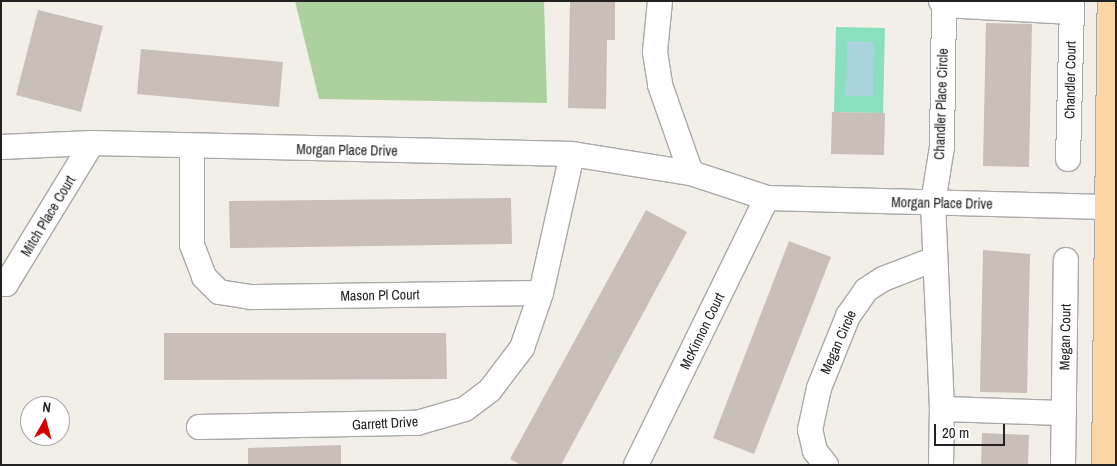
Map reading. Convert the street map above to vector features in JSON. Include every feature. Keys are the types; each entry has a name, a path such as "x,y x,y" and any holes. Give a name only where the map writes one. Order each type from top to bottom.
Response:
{"main road":[{"path":"1106,465 1112,207 1112,1"}],"street":[{"path":"660,1 655,52 660,85 691,174 767,198"},
{"name":"Chandler Place Circle","path":"932,203 942,147 943,2 1072,7"},
{"name":"Chandler Court","path":"1068,159 1072,7"},
{"name":"Morgan Place Drive","path":"1,147 92,143 192,147 572,154 691,174"},
{"name":"Mitch Place Court","path":"1,284 6,284 92,143"},
{"name":"Mason Pl Court","path":"192,147 192,245 204,277 219,292 250,297 541,293"},
{"name":"Garrett Drive","path":"198,427 416,423 465,409 490,390 522,348 541,293 572,154"},
{"name":"Morgan Place Drive","path":"767,198 1112,207"},
{"name":"McKinnon Court","path":"636,465 767,198"},
{"path":"932,203 932,260 942,409 941,465"},
{"name":"Megan Circle","path":"826,465 816,451 810,430 819,388 848,316 866,290 883,278 932,260"},
{"name":"Megan Court","path":"1063,465 1066,260"},
{"path":"942,409 1064,413"}],"green space":[{"path":"295,1 544,1 547,103 319,99"},
{"path":"836,27 885,28 883,113 834,112"}],"water":[{"path":"847,41 874,42 873,96 846,96"}],"building":[{"path":"570,1 615,1 615,40 607,40 606,109 568,108"},
{"path":"38,10 103,26 81,112 16,95"},
{"path":"986,23 1032,24 1029,167 983,166"},
{"path":"141,49 283,62 279,107 137,94"},
{"path":"832,112 885,113 884,155 831,154"},
{"path":"511,198 512,244 230,248 229,201"},
{"path":"646,210 687,232 561,465 521,465 510,459"},
{"path":"789,241 831,257 754,454 713,438"},
{"path":"983,250 1030,254 1027,393 980,392"},
{"path":"164,333 446,333 447,379 164,380"},
{"path":"982,433 1029,435 1028,465 981,465"},
{"path":"341,445 341,465 248,465 248,448"}]}
